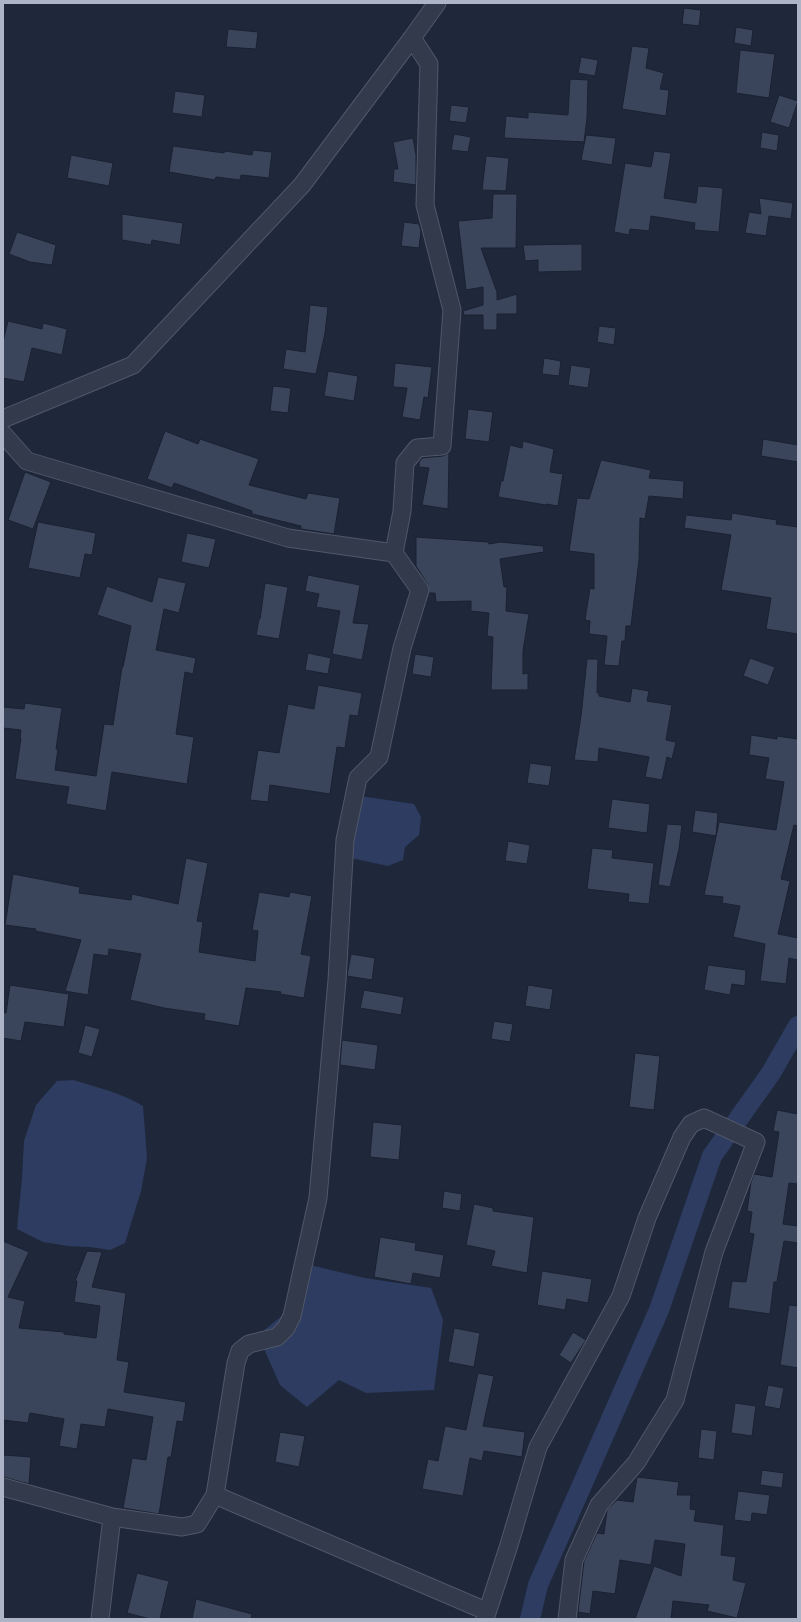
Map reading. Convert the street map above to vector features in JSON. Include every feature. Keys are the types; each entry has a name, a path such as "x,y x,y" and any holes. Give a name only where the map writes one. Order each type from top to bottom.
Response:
{"street":[{"path":"3,420 133,365 302,184 437,3"},
{"path":"3,1487 112,1517 182,1527 197,1524 215,1494 236,1363 240,1351 249,1344 276,1336 286,1328 292,1316 318,1198 337,980 345,840 358,778 379,757 402,648 420,590 394,553 402,512 405,463 417,448 442,446 452,310 425,205 430,64 412,38"},
{"path":"3,434 27,461 288,538 394,553"},
{"path":"215,1494 485,1615 509,1545 538,1447 621,1296 647,1218 682,1137 691,1124 704,1118 756,1142 714,1252 675,1400 636,1463 599,1504 574,1560 567,1619"},
{"path":"100,1619 112,1517"}],"water":[{"path":"360,796 414,804 421,817 419,835 405,847 403,860 388,866 351,858"},
{"path":"73,1080 118,1094 143,1106 147,1158 141,1191 125,1243 110,1250 43,1242 17,1229 24,1141 36,1105 57,1081"},
{"path":"297,1262 365,1278 431,1288 443,1320 434,1390 366,1393 339,1380 307,1407 280,1385 258,1335 282,1316 290,1301"}],"building":[{"path":"684,8 701,10 699,26 682,24"},
{"path":"736,27 753,30 751,46 734,43"},
{"path":"228,29 258,32 256,49 226,47"},
{"path":"632,46 649,48 646,68 664,73 660,89 669,90 666,116 622,109"},
{"path":"740,50 775,54 769,98 736,93"},
{"path":"581,57 598,60 595,76 578,73"},
{"path":"570,79 588,80 587,118 584,142 504,138 506,116 528,118 528,112 568,115"},
{"path":"175,91 205,95 202,117 172,113"},
{"path":"779,95 798,101 789,128 770,122"},
{"path":"451,105 469,107 466,123 449,121"},
{"path":"762,132 779,135 777,151 760,148"},
{"path":"454,134 471,137 468,152 451,150"},
{"path":"586,135 616,138 612,165 581,160"},
{"path":"413,138 416,155 416,185 393,182 394,169 398,169 393,142"},
{"path":"173,146 252,155 253,150 272,152 269,178 241,175 240,180 216,177 215,180 169,172"},
{"path":"654,151 671,153 664,198 696,203 698,186 723,188 719,232 694,230 695,223 651,216 649,231 630,229 629,235 614,232 625,163 651,167"},
{"path":"71,155 113,163 109,186 67,178"},
{"path":"486,156 509,158 506,191 482,190"},
{"path":"493,194 517,194 516,248 481,248 497,292 497,300 517,294 517,314 497,314 497,330 483,330 483,315 464,315 463,311 483,305 483,287 466,290 458,221 492,218"},
{"path":"759,198 793,203 791,219 769,216 766,236 745,233 749,212 761,214"},
{"path":"122,214 183,223 180,245 152,240 151,245 122,240"},
{"path":"404,222 419,224 421,231 419,248 401,246"},
{"path":"17,232 56,245 52,265 30,262 9,254"},
{"path":"582,244 582,271 538,272 538,260 525,261 523,245"},
{"path":"310,305 328,307 325,333 316,374 283,369 286,349 305,352"},
{"path":"8,321 42,329 43,323 67,329 62,355 32,348 24,382 3,378 3,342"},
{"path":"599,326 616,328 614,345 597,342"},
{"path":"544,358 561,361 559,376 542,374"},
{"path":"395,363 432,367 428,398 424,397 420,420 402,417 407,388 393,387"},
{"path":"571,365 591,368 588,388 568,385"},
{"path":"328,371 358,376 354,401 324,396"},
{"path":"273,386 291,388 288,413 270,411"},
{"path":"468,409 493,412 489,442 465,439"},
{"path":"165,431 198,444 200,439 259,459 249,485 306,499 308,493 340,498 334,534 301,529 301,526 252,514 252,511 174,483 172,488 147,479"},
{"path":"763,439 798,445 798,462 761,456"},
{"path":"523,441 554,449 550,472 563,474 558,506 498,497 501,481 503,481 510,445 522,448"},
{"path":"449,453 448,509 422,505 429,468 419,467 419,462 422,458 443,456"},
{"path":"601,460 651,470 649,478 684,481 683,499 649,496 645,519 640,518 639,560 631,626 626,626 625,641 622,641 619,666 604,665 607,636 589,634 590,621 585,620 590,588 594,589 594,554 569,551 577,498 589,499"},
{"path":"25,472 51,482 33,529 8,520"},
{"path":"732,513 777,520 776,524 798,527 798,634 766,629 771,598 721,590 731,535 684,528 686,515 731,520"},
{"path":"38,522 96,533 92,555 85,554 80,578 28,568"},
{"path":"187,533 216,539 209,568 181,562"},
{"path":"416,537 488,542 489,544 500,542 543,546 544,552 500,559 504,587 507,587 506,611 529,614 523,651 523,674 528,673 528,690 491,690 493,637 487,636 489,613 471,611 471,601 436,602 435,593 429,593 428,585 416,566"},
{"path":"308,575 360,585 353,623 369,624 362,660 332,654 340,611 316,607 319,594 305,591"},
{"path":"158,577 186,583 179,613 164,609 156,650 196,658 193,674 185,672 176,734 194,737 187,784 112,772 106,811 66,804 69,787 15,779 21,730 3,728 3,707 24,709 25,703 62,708 56,749 58,749 55,770 96,776 104,724 113,725 122,667 131,626 97,615 107,586 152,602"},
{"path":"265,583 288,587 279,639 256,635 260,619"},
{"path":"308,653 331,658 328,674 305,670"},
{"path":"415,654 434,657 431,677 412,674"},
{"path":"750,658 775,667 768,685 743,676"},
{"path":"587,659 598,659 597,693 599,693 599,696 630,702 632,688 649,691 647,701 672,705 666,740 676,742 672,759 667,757 662,780 645,777 649,757 599,748 598,762 574,760 581,716"},
{"path":"318,685 362,693 358,716 350,715 345,748 337,747 330,794 270,785 268,802 250,800 258,750 279,753 288,704 314,709"},
{"path":"751,735 777,739 777,736 798,739 798,826 794,825 781,879 790,881 778,934 798,938 798,960 789,958 786,984 760,981 765,944 733,937 740,906 722,903 723,897 704,895 719,822 776,830 784,782 765,779 769,758 749,755"},
{"path":"530,763 552,766 549,786 527,783"},
{"path":"612,799 650,804 647,833 608,828"},
{"path":"695,810 718,813 716,836 692,832"},
{"path":"667,824 682,825 679,849 670,887 658,885"},
{"path":"508,841 530,845 527,864 505,861"},
{"path":"592,848 613,850 612,858 654,863 649,904 628,902 629,894 587,889"},
{"path":"186,858 208,863 197,921 203,922 199,952 255,961 258,931 252,930 259,892 289,897 290,892 312,896 301,954 311,956 304,998 280,994 281,992 246,988 239,1026 204,1020 205,1014 164,1008 130,1000 141,954 109,949 108,956 94,954 88,995 65,991 81,940 35,931 36,929 5,925 13,874 80,887 79,893 131,900 132,894 178,904"},
{"path":"351,954 375,958 372,980 347,976"},
{"path":"708,965 746,970 745,986 732,984 730,995 704,990"},
{"path":"10,985 69,994 64,1027 25,1022 21,1041 3,1038 3,1012 6,1013"},
{"path":"528,985 553,989 550,1010 525,1006"},
{"path":"364,990 404,997 401,1015 360,1008"},
{"path":"494,1021 513,1024 510,1042 491,1039"},
{"path":"85,1025 100,1029 92,1057 78,1053"},
{"path":"342,1040 378,1045 375,1070 340,1065"},
{"path":"635,1053 660,1056 654,1110 629,1107"},
{"path":"777,1110 798,1114 798,1184 789,1183 783,1224 798,1226 798,1243 784,1241 777,1282 774,1282 770,1314 728,1308 732,1281 746,1282 754,1234 749,1233 752,1212 747,1211 751,1182 754,1174 772,1177 779,1132 773,1131"},
{"path":"373,1122 402,1125 399,1160 370,1157"},
{"path":"444,1191 462,1194 460,1211 442,1208"},
{"path":"474,1204 493,1208 493,1211 534,1217 527,1273 491,1266 495,1251 466,1245"},
{"path":"380,1237 416,1243 415,1250 444,1255 440,1278 413,1273 411,1284 374,1277"},
{"path":"3,1241 29,1252 8,1297 25,1301 19,1328 64,1332 64,1334 96,1338 100,1306 74,1302 77,1281 75,1281 87,1251 102,1252 92,1287 126,1293 117,1360 129,1362 124,1392 186,1402 183,1422 177,1421 171,1457 168,1457 159,1514 123,1508 132,1458 146,1460 153,1417 108,1409 105,1427 81,1424 77,1449 59,1446 64,1419 30,1413 28,1423 3,1420"},
{"path":"542,1271 592,1279 588,1303 567,1299 565,1310 537,1305"},
{"path":"789,1305 798,1306 798,1368 780,1365"},
{"path":"454,1328 480,1333 474,1367 448,1362"},
{"path":"573,1332 586,1340 571,1363 559,1355"},
{"path":"478,1373 494,1376 483,1426 525,1432 522,1457 484,1451 482,1461 470,1458 463,1496 422,1489 428,1459 438,1461 445,1426 466,1430"},
{"path":"768,1385 784,1388 780,1409 764,1406"},
{"path":"735,1403 756,1406 752,1436 731,1433"},
{"path":"701,1429 717,1431 714,1460 698,1458"},
{"path":"280,1432 305,1436 299,1467 275,1462"},
{"path":"3,1455 31,1457 29,1484 3,1477"},
{"path":"762,1470 784,1473 782,1488 760,1485"},
{"path":"637,1477 679,1482 677,1495 691,1495 690,1509 696,1510 694,1521 724,1525 721,1555 736,1557 733,1580 746,1583 737,1618 707,1611 709,1605 673,1601 671,1619 635,1619 654,1566 681,1576 685,1544 655,1540 651,1565 620,1560 615,1594 593,1591 590,1614 578,1612 584,1561 597,1533 604,1534 607,1510 617,1500 633,1502"},
{"path":"738,1491 770,1495 767,1515 752,1513 751,1522 734,1520"},
{"path":"137,1573 169,1581 160,1619 150,1619 127,1613"},
{"path":"196,1599 252,1614 251,1619 192,1619"}],"waterway":[{"path":"530,1619 538,1585 659,1310 712,1156 771,1073 798,1026"}]}
